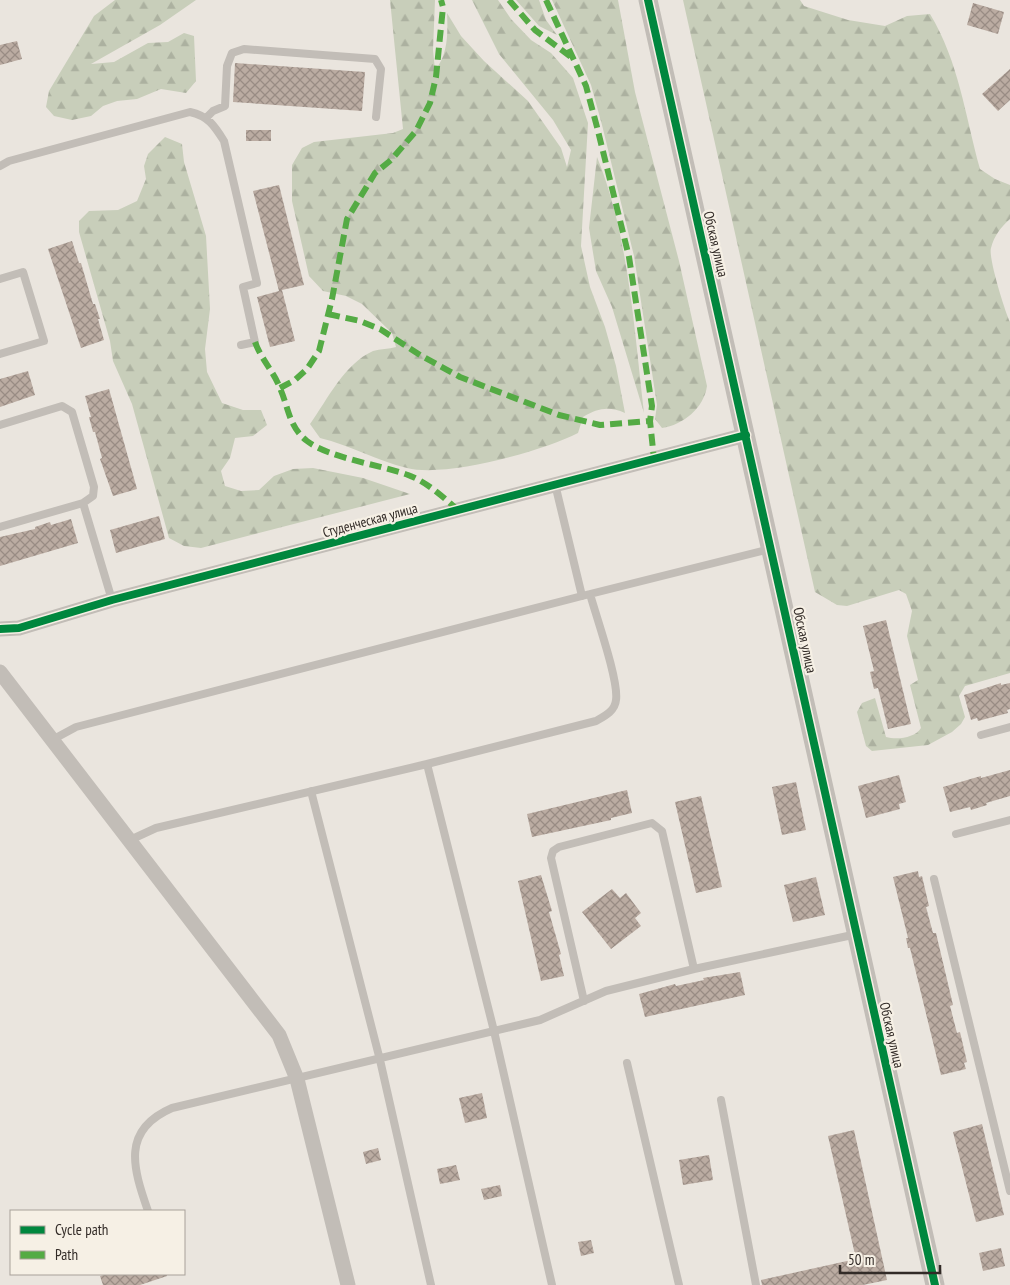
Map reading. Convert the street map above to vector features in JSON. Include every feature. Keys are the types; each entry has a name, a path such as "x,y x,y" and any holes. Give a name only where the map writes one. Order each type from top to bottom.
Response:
{"street":[{"name":"Обская улица","path":"648,0 935,1285"},
{"name":"Студенческая улица","path":"0,629 18,628 112,600 746,435"},
{"path":"0,672 279,1036 297,1079 348,1285"}],"lane":[{"path":"206,118 213,111 225,106 227,66 232,54 244,49 376,59 381,68 376,117"},
{"path":"0,166 9,160 190,112 206,118 213,124 224,141 257,283 243,287 255,342 241,345"},
{"path":"0,279 24,272 44,341 0,354"},
{"path":"0,425 62,406 72,412 94,487 93,496 83,503 0,526"},
{"path":"130,840 156,828 427,764 596,721 607,716 614,708 617,699 615,682 586,595 555,484"},
{"path":"83,503 112,600"},
{"path":"52,740 76,727 586,595 772,549"},
{"path":"981,735 1010,727"},
{"path":"427,764 494,1031 552,1285"},
{"path":"312,791 380,1060 431,1285"},
{"path":"956,834 1010,820"},
{"path":"584,1001 551,858 553,851 559,847 652,823 658,826 662,831 694,969"},
{"path":"934,879 1010,1191"},
{"path":"148,1210 135,1165 134,1151 139,1134 146,1124 157,1114 172,1108 380,1060 540,1020 606,991 694,969 857,934"},
{"path":"627,1063 679,1285"},
{"path":"721,1100 756,1285"}],"green space":[{"path":"115,0 196,0 160,25 91,64 114,62 148,43 168,42 184,33 194,36 196,81 186,93 161,89 137,99 117,101 103,106 91,116 72,120 54,116 46,107 49,91 94,16"},
{"path":"390,0 435,0 433,50 435,70 445,51 447,13 461,36 484,61 528,101 561,148 567,167 571,150 553,120 499,54 472,0 498,0 511,19 531,40 551,53 573,78 588,123 581,246 590,287 605,327 616,366 625,413 614,409 594,412 583,417 578,433 519,455 469,466 424,470 396,465 320,438 310,424 337,383 353,364 373,351 396,347 392,333 362,304 346,296 323,291 309,276 292,201 292,165 302,148 314,142 393,133 403,129"},
{"path":"516,0 539,0 546,20 557,35 539,26"},
{"path":"552,0 618,0 635,92 679,261 707,386 702,401 697,408 685,419 670,426 662,428 655,419 657,405 634,256 591,85"},
{"path":"683,0 800,0 804,6 848,20 885,26 907,16 930,14 940,32 955,70 980,169 995,179 1010,185 1010,219 996,236 992,244 991,253 1004,307 1010,322 1010,673 965,686 959,696 965,717 961,724 952,732 928,745 872,751 866,746 857,712 862,703 875,698 886,737 910,736 921,728 910,685 918,680 907,636 912,611 906,594 899,590 847,606 837,605 815,592"},
{"path":"165,137 182,144 184,162 206,236 210,309 205,349 207,372 222,403 243,410 261,410 267,425 253,436 235,438 230,458 221,471 225,486 241,491 259,490 274,476 293,469 313,468 363,478 410,494 201,548 184,546 169,538 132,404 113,361 110,341 79,232 79,221 89,211 118,210 137,201 146,179 144,166 148,154"},
{"path":"597,157 608,187 629,283 644,413 612,307 596,271 589,228"}],"building":[{"path":"973,3 1004,12 998,34 967,25"},
{"path":"17,41 22,59 0,65 0,45"},
{"path":"235,63 365,72 362,111 233,102"},
{"path":"1010,69 1010,100 998,111 982,94"},
{"path":"246,130 271,130 271,141 246,141"},
{"path":"279,185 304,285 282,290 295,341 270,347 257,297 279,291 253,191"},
{"path":"72,241 79,263 81,263 93,304 95,304 100,319 98,319 104,340 81,348 48,249"},
{"path":"28,371 35,395 0,407 0,379"},
{"path":"109,389 137,489 113,496 100,459 102,458 95,432 93,432 85,396"},
{"path":"159,516 165,539 116,553 110,530"},
{"path":"71,519 78,543 0,566 0,537 35,529 35,527 50,522 51,525"},
{"path":"886,620 911,724 888,729 878,688 874,689 870,672 874,671 863,626"},
{"path":"1001,683 1001,685 1010,683 1010,709 1007,710 1008,713 978,721 977,718 971,720 964,695"},
{"path":"1010,770 1010,796 986,803 987,805 971,810 970,807 950,812 943,787"},
{"path":"899,775 906,802 899,804 900,809 866,818 858,786"},
{"path":"796,782 806,830 782,835 772,787"},
{"path":"627,790 632,813 611,818 611,820 532,837 527,814"},
{"path":"701,796 722,887 696,893 675,802"},
{"path":"918,871 919,877 922,876 929,906 926,907 933,933 936,933 953,1005 950,1006 957,1033 960,1032 967,1062 964,1063 966,1069 941,1075 910,948 908,948 906,938 908,938 893,877"},
{"path":"541,875 552,911 549,912 561,954 559,955 564,976 541,981 518,881"},
{"path":"816,877 825,915 793,922 784,885"},
{"path":"612,889 620,898 626,893 641,913 635,918 641,926 611,949 582,912"},
{"path":"740,972 745,995 645,1017 639,994 675,984 676,986 704,980 703,978"},
{"path":"482,1093 487,1118 465,1123 459,1098"},
{"path":"982,1124 1004,1215 976,1222 953,1132"},
{"path":"854,1130 887,1280 863,1285 762,1285 761,1280 856,1259 828,1136"},
{"path":"378,1148 381,1160 366,1164 363,1152"},
{"path":"709,1155 713,1180 683,1185 679,1160"},
{"path":"456,1165 460,1180 440,1184 437,1169"},
{"path":"500,1185 502,1196 484,1200 481,1189"},
{"path":"591,1240 594,1253 581,1256 578,1242"},
{"path":"1001,1248 1005,1266 983,1271 979,1253"},
{"path":"167,1275 140,1285 103,1285 100,1276"}],"marked path":[{"path":"280,388 295,380 307,369 319,351 332,299 347,219 375,173 391,160 416,131 430,103 436,77 443,7 441,0"},
{"path":"509,0 535,30 575,60"},
{"path":"546,0 586,86 629,257 652,406 650,421 654,459"},
{"path":"328,314 360,321 380,329 420,355 460,377 559,415 600,425 650,421"},
{"path":"255,342 277,382 296,430 307,441 328,452 397,471 415,478 434,490 458,510"}],"cycle path":[{"path":"648,0 935,1285"},
{"path":"0,629 19,628 112,600 746,435"}]}
